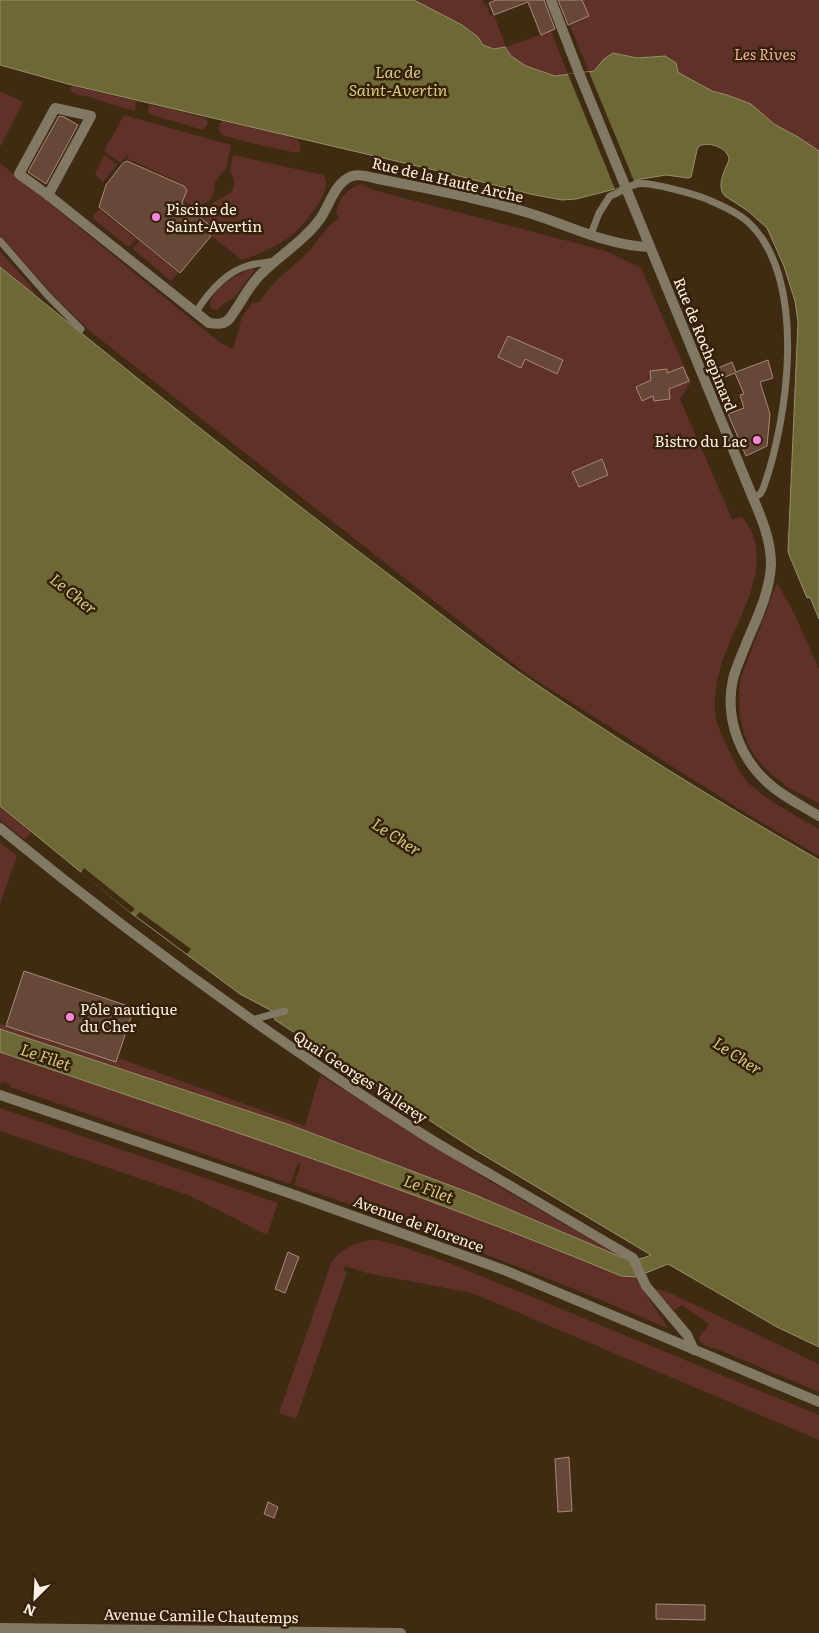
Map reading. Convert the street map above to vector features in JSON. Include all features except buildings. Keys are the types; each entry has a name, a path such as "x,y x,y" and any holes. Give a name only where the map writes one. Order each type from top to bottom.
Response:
{"street":[{"name":"Rue de Rochepinard","path":"551,0 579,73 754,498 768,540 770,572 764,598 734,678 731,692 734,729 744,754 759,774 788,798 819,816"},
{"name":"Rue de la Haute Arche","path":"48,196 91,116 55,108 19,174 209,323 222,324 229,319 246,291 260,274 306,236 321,218 329,200 340,184 352,176 362,175 508,207 629,246 650,247"},
{"name":"Quai Georges Vallerey","path":"0,828 125,927 300,1055 429,1138 633,1258 646,1286 687,1335 694,1350"},
{"name":"Avenue de Florence","path":"0,1095 448,1249 504,1270 819,1402"},
{"name":"Avenue Camille Chautemps","path":"0,1628 401,1633"}],"lane":[{"path":"591,234 599,213 610,196 638,183 682,190 708,199 748,222 761,238 778,274 787,320 788,338 783,406 776,442 762,489 760,494 754,498"},
{"path":"0,241 48,296 81,329"},
{"path":"196,312 208,294 227,276 247,266 275,261"},
{"path":"251,1020 285,1011"}],"green space":[{"path":"414,0 482,0 484,5 486,4 490,16 494,15 506,47 551,31 568,74 555,76 526,66 511,56 505,47 495,49 483,45 477,37 462,25"},
{"name":"Les Rives","path":"582,0 819,0 819,151 774,124 751,104 712,91 681,74 658,56 637,58 613,53 598,67 589,72 569,24 588,17"},
{"path":"72,86 136,101 135,111 75,94 71,91"},
{"path":"0,91 23,102 0,147"},
{"path":"149,104 206,118 208,124 203,130 152,115 148,112"},
{"path":"124,115 231,145 226,168 215,182 213,195 210,200 195,209 184,201 187,189 181,183 128,159 126,160 129,153 121,163 104,151"},
{"path":"222,121 298,139 300,151 297,153 225,136 219,129"},
{"path":"104,155 117,165 103,182 95,174"},
{"path":"233,155 323,175 326,181 321,199 294,234 271,248 242,260 209,234 214,228 197,215 233,190 234,180 230,171"},
{"path":"0,163 219,342 233,349 242,317 252,303 260,302 275,283 309,251 329,226 339,218 336,212 344,195 361,184 373,190 606,251 641,268 691,382 680,399 732,519 742,517 752,533 756,549 756,566 748,600 724,657 719,674 715,711 719,729 739,770 751,785 769,799 819,829 819,856 752,817 528,675 91,332 52,294 0,235"},
{"path":"99,209 136,239 129,247 92,218"},
{"path":"139,241 178,273 171,281 133,249"},
{"path":"0,251 28,283 37,297 0,267"},
{"path":"250,269 255,270 234,298 217,310 212,309 210,303 216,292 232,278"},
{"path":"777,583 795,615 819,669 819,803 789,788 761,763 746,739 742,726 739,697 740,680"},
{"path":"0,806 31,833 25,840 0,820"},
{"path":"0,843 17,856 0,904"},
{"path":"0,1024 116,1062 121,1059 305,1126 320,1075 486,1179 621,1257 473,1194 290,1125 0,1029"},
{"path":"0,1052 390,1186 621,1276 636,1277 669,1329 483,1253 294,1185 301,1164 298,1163 290,1184 10,1087 10,1085 3,1082 2,1084 0,1083"},
{"path":"0,1108 278,1203 267,1235 188,1195 0,1131"},
{"path":"377,1240 447,1262 819,1415 819,1440 472,1293 367,1273 345,1266 343,1270 347,1272 296,1419 279,1413 331,1263 345,1249 357,1243"},
{"path":"655,1289 672,1294 819,1364 819,1392 717,1349 703,1345 698,1339 709,1324 682,1305 674,1310"}],"water":[{"name":"Lac de Saint-Avertin","path":"0,0 414,0 462,25 478,37 483,45 494,49 505,47 511,56 526,66 555,76 594,71 604,59 613,53 637,58 665,56 676,63 678,72 681,74 712,91 751,104 774,124 819,151 819,619 810,597 807,598 788,552 798,322 795,301 784,266 767,228 722,192 721,183 729,160 726,152 713,145 699,146 691,177 688,178 666,175 641,179 615,189 576,199 562,200 530,194 68,84 0,65"},
{"path":"0,267 243,462 498,657 550,694 626,743 819,860 819,1347 777,1327 668,1264 636,1277 621,1276 390,1186 0,1052 0,1029 290,1125 473,1194 621,1257 636,1259 651,1255 475,1150 275,1020 272,1011 240,994 131,913 0,806"}],"pier":[{"path":"589,72 634,181 615,189 568,74"},
{"path":"84,868 135,909 131,913 81,873"},
{"path":"140,912 191,949 187,954 136,916"}],"place":[{"name":"Piscine de Saint-Avertin","path":"156,217"},
{"name":"Bistro du Lac","path":"757,440"},
{"name":"Pôle nautique du Cher","path":"70,1017"}],"water label":[{"name":"Le Cher","path":"74,593"},
{"name":"Le Cher","path":"397,836"},
{"name":"Le Cher","path":"738,1055"},
{"name":"Le Filet","path":"46,1056"},
{"name":"Le Filet","path":"429,1188"}]}
